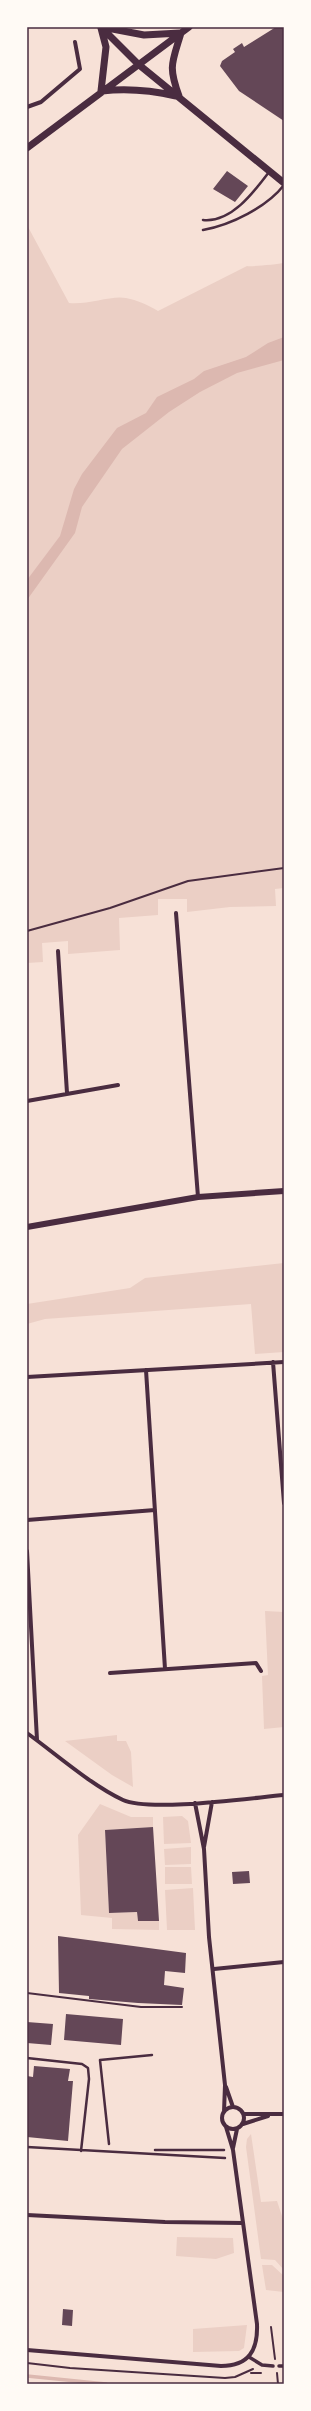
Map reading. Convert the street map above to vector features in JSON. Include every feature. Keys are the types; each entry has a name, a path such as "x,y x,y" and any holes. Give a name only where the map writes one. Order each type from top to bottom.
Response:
{"main road":[{"path":"101,27 144,35 181,33"},
{"path":"101,27 138,64 179,96 284,184"},
{"path":"101,27 106,47 101,91"},
{"path":"27,148 101,91 189,27"},
{"path":"179,96 171,74 172,62 181,33"},
{"path":"101,91 134,88 179,96"}],"street":[{"path":"27,107 41,102 80,69 75,42"},
{"path":"176,913 198,1197"},
{"path":"58,950 67,1093"},
{"path":"27,1101 118,1085"},
{"path":"27,1227 198,1197 284,1191"},
{"path":"273,1362 284,1502"},
{"path":"27,1377 284,1362"},
{"path":"146,1370 164,1669"},
{"path":"27,1520 155,1510"},
{"path":"27,1551 37,1740"},
{"path":"110,1673 256,1663 261,1671"},
{"path":"27,1733 123,1800 139,1804 212,1802 284,1795"},
{"path":"204,1849 212,1802"},
{"path":"27,2350 221,2366 235,2365 249,2357 254,2347 257,2324 233,2149 222,2118 224,2112 225,2085 214,1969 209,1937 204,1849 195,1803"},
{"path":"214,1969 284,1962"},
{"path":"225,2085 233,2107"},
{"path":"224,2112 233,2107 239,2109 244,2114 284,2114"},
{"path":"243,2124 244,2114"},
{"path":"233,2149 237,2129 243,2124 272,2115"},
{"path":"226,2127 237,2129"},
{"path":"27,2215 165,2222 243,2223"},
{"path":"249,2357 260,2364 284,2366"}],"lane":[{"path":"203,220 214,221 235,210 270,171"},
{"path":"203,230 216,228 240,216 277,194 284,184"},
{"path":"109,2144 100,2060 152,2055"},
{"path":"27,2058 82,2064 88,2068 89,2079 81,2151"},
{"path":"27,2147 225,2158"},
{"path":"155,2150 224,2150"}],"path":[{"path":"27,931 110,908 188,881 284,868"},
{"path":"27,1993 141,2007 182,2007"},
{"path":"271,2327 278,2384"},
{"path":"27,2363 70,2368 225,2378 275,2366"}],"shaded area":[{"path":"27,225 69,303 84,303 120,297 138,301 158,311 247,266 284,263 284,888 275,889 276,906 230,907 187,912 187,899 158,899 158,915 119,918 120,950 68,954 68,941 42,943 43,962 27,963"},
{"path":"284,337 284,360 237,373 200,392 169,412 122,449 82,507 75,533 27,600 27,580 60,536 74,489 82,474 117,428 146,413 157,397 194,379 204,371 246,357 268,343"},
{"path":"284,1263 284,1352 255,1354 251,1304 45,1319 27,1324 27,1304 130,1288 145,1278"},
{"path":"265,1611 284,1612 284,1727 264,1729 262,1676 268,1675"},
{"path":"117,1735 117,1741 126,1741 131,1752 133,1787 112,1775 65,1741"},
{"path":"100,1804 131,1817 153,1817 153,1827 105,1830 109,1913 137,1912 138,1921 159,1921 159,1930 112,1929 112,1918 81,1915 78,1835"},
{"path":"182,1816 188,1821 191,1843 164,1844 163,1817"},
{"path":"191,1847 191,1864 165,1865 164,1849"},
{"path":"165,1867 191,1867 192,1884 165,1884"},
{"path":"193,1888 195,1930 167,1930 165,1890"},
{"path":"251,2134 261,2202 277,2201 284,2222 284,2270 275,2260 261,2259 246,2147 247,2139"},
{"path":"177,2237 233,2238 234,2253 216,2259 176,2256"},
{"path":"262,2265 272,2265 284,2276 284,2292 266,2290"},
{"path":"247,2325 244,2348 239,2351 193,2352 193,2329"}],"building":[{"path":"276,27 282,27 284,30 284,121 239,91 220,66 222,61 235,52 233,49 242,43 244,47"},
{"path":"227,171 248,186 235,202 213,189"},
{"path":"153,1827 159,1921 138,1921 137,1912 109,1913 105,1830"},
{"path":"249,1871 250,1883 233,1884 232,1872"},
{"path":"58,1936 186,1953 185,1973 165,1971 164,1985 184,1988 182,2005 89,1999 89,1996 59,1993"},
{"path":"66,2014 123,2019 121,2045 64,2040"},
{"path":"27,2022 53,2024 51,2045 27,2043"},
{"path":"34,2066 70,2069 68,2081 73,2081 68,2141 27,2137 27,2076 33,2077"},
{"path":"63,2309 73,2310 72,2326 62,2325"}],"waterway":[{"path":"27,2376 106,2384"}]}
